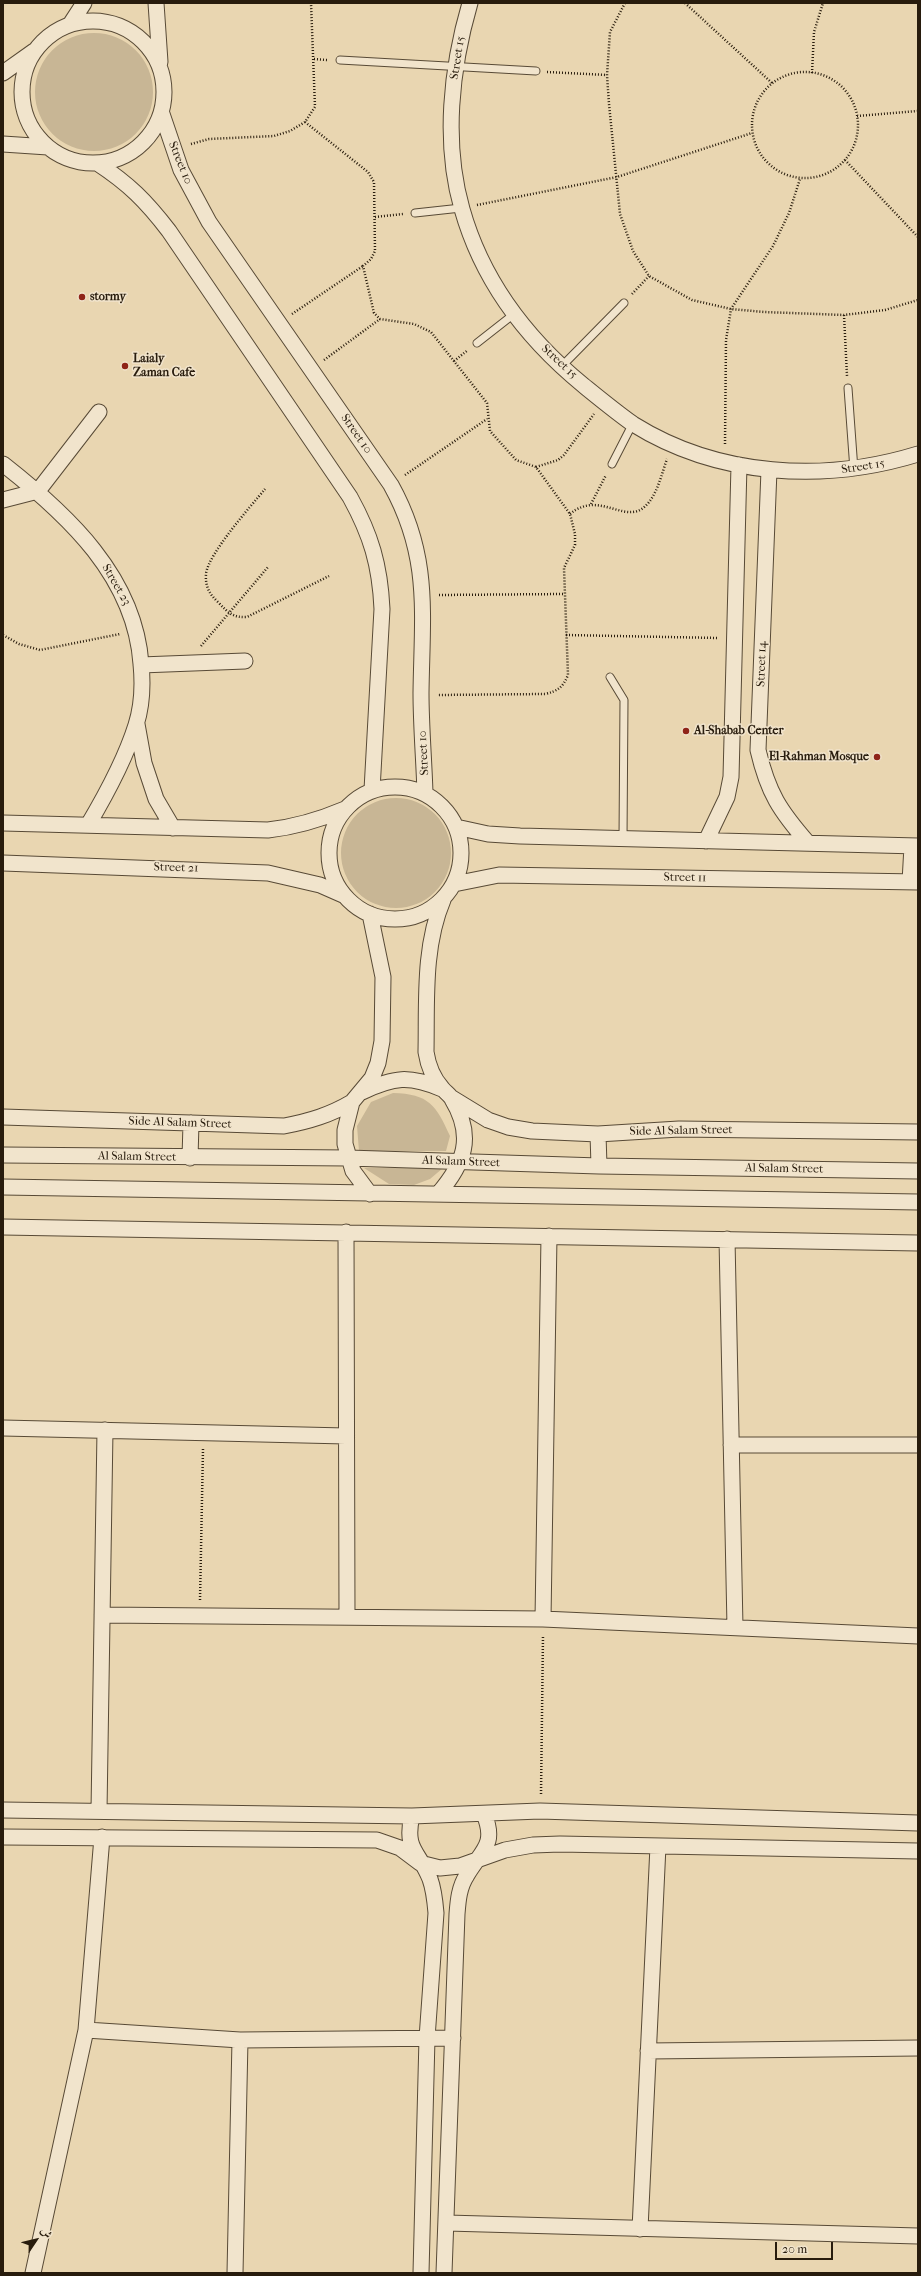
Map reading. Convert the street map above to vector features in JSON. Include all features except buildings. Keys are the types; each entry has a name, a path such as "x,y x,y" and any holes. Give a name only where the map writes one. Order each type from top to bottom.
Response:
{"street":[{"path":"71,23 84,3"},
{"path":"36,49 26,69 22,91 24,107 33,129 48,147 63,156 80,162 98,163 125,156 148,139 162,114 165,89 160,65 156,3"},
{"name":"Street 15","path":"470,3 456,68 452,114 454,161 461,208 474,245 491,281 514,314 536,341 561,367 633,424 673,445 732,463 770,470 812,473 854,470 890,463 918,454"},
{"path":"3,73 36,49 52,34 71,23 93,21 114,24 133,33 149,47 160,65"},
{"name":"Street 10","path":"162,114 173,149 187,184 209,222 391,485 403,506 415,538 422,571 421,695 425,793"},
{"path":"3,144 48,147"},
{"path":"98,163 124,181 148,203 169,231 350,497 364,523 375,550 381,579 382,609 372,790"},
{"path":"3,500 38,491 99,412"},
{"path":"706,841 726,797 731,777 735,638 732,463"},
{"name":"Street 23","path":"3,464 38,491 109,569 128,604 140,643 143,683 137,723 110,786 88,825"},
{"name":"Street 14","path":"770,470 758,750 765,777 774,800 808,843"},
{"path":"141,664 245,661"},
{"name":"Street 23","path":"137,723 144,763 156,799 173,828"},
{"path":"438,1194 461,1162 465,1146 465,1130 447,1093 428,1065 426,1052 429,959 436,916 444,898 454,884 460,868 462,850 456,827 451,817 440,804 425,793 408,787 390,786 372,790 357,798 345,809 334,824 329,843 329,862 334,880 345,896 356,906 370,914 385,918 401,919 417,916 431,909 444,898"},
{"path":"3,824 268,830 295,827 345,809"},
{"path":"456,827 494,834 623,839 915,846 914,882"},
{"name":"Street 21","path":"3,863 268,873 320,885 345,896"},
{"name":"Street 11","path":"454,884 499,875 914,882"},
{"path":"370,914 383,978 382,1041 378,1063 357,1097 345,1130 348,1158 361,1183 370,1194"},
{"name":"Side Al Salam Street","path":"3,1117 284,1126 308,1122 331,1114 357,1097 388,1081 402,1079 415,1080 447,1093 488,1120 508,1127 532,1131 598,1134 679,1129 918,1132"},
{"path":"190,1158 191,1123"},
{"path":"598,1134 599,1166"},
{"name":"Al Salam Street","path":"3,1155 190,1158 348,1158 599,1166 918,1171"},
{"path":"3,1187 918,1202"},
{"path":"3,1227 918,1243"},
{"path":"346,1232 347,1617"},
{"path":"543,1619 549,1236"},
{"path":"727,1239 735,1628"},
{"path":"3,1428 346,1436"},
{"path":"99,1811 105,1430"},
{"path":"731,1445 918,1445"},
{"path":"102,1615 543,1619 918,1636"},
{"path":"3,1810 412,1816 540,1811 918,1823"},
{"path":"444,2273 459,1894 466,1875 486,1849 489,1837 488,1825 484,1814"},
{"path":"412,1816 410,1840 420,1863 429,1878 435,1895 436,1912 427,2038 421,2273"},
{"path":"3,1837 377,1840 400,1848 420,1863 440,1868 460,1866 505,1850 533,1845 918,1851"},
{"path":"33,2273 86,2030 102,1837"},
{"path":"640,2229 658,1846"},
{"path":"86,2030 240,2040 453,2038"},
{"path":"235,2273 240,2040"},
{"path":"648,2051 918,2048"},
{"path":"447,2223 918,2236"}],"lane":[{"path":"340,60 456,68 536,71"},
{"path":"416,213 461,208"},
{"path":"561,367 624,303"},
{"path":"477,343 514,314"},
{"path":"848,388 854,470"},
{"path":"612,464 633,424"},
{"path":"610,677 624,700 623,839"}],"path":[{"path":"173,149 209,138 274,136 290,131 305,122 315,107 311,3"},
{"path":"625,3 610,32 607,75 620,214 633,251 649,276 692,300 731,309 844,315 885,310 918,300"},
{"path":"685,3 772,83"},
{"path":"812,72 814,32 823,3"},
{"path":"536,71 607,75"},
{"path":"812,72 827,78 841,87 851,100 857,116 856,139 845,160 832,171 817,177 800,178 783,174 768,164 758,150 752,133 753,114 760,97 772,83 791,74 812,72"},
{"path":"857,116 918,112"},
{"path":"279,323 363,266 375,251 374,182 368,172 305,122"},
{"path":"461,208 617,177 752,133"},
{"path":"845,160 918,237"},
{"path":"732,463 726,340 731,309 772,246 789,213 800,178"},
{"path":"375,217 416,213"},
{"path":"363,266 374,313 380,319 423,327 431,332 487,403 487,420 490,430 516,460 536,467 570,514 574,525 575,545 564,568 568,675 564,685 555,692 545,694 421,695"},
{"path":"624,303 649,276"},
{"path":"844,315 848,388"},
{"path":"311,369 380,319"},
{"path":"454,361 477,343"},
{"path":"536,467 558,460 564,455 603,401"},
{"path":"391,485 487,420"},
{"path":"570,514 578,507 591,504 631,513 643,509 650,501 673,445"},
{"path":"591,504 612,464"},
{"path":"265,489 213,555 206,572 206,584 211,595 229,613 238,618 247,617 329,576"},
{"path":"187,663 268,567"},
{"path":"422,596 565,594"},
{"path":"3,635 19,644 40,650 136,631"},
{"path":"566,635 735,638"},
{"path":"200,1616 203,1432"},
{"path":"540,1811 543,1619"}],"shaded area":[{"path":"94,33 117,37 136,50 149,69 153,92 149,115 136,134 117,147 94,151 71,147 52,134 39,115 35,92 39,69 52,50 71,37"},
{"path":"396,798 417,802 435,814 447,832 451,853 447,874 435,892 417,904 396,908 375,904 357,892 345,874 341,853 345,832 357,814 375,802"},
{"path":"393,1093 415,1096 430,1103 440,1116 450,1136 446,1151 359,1151 357,1126 371,1102"},
{"path":"364,1168 443,1168 430,1179 414,1185 389,1184"}],"place":[{"name":"stormy","path":"82,297"},
{"name":"Laialy Zaman Cafe","path":"125,366"},
{"name":"Al-Shabab Center","path":"686,731"},
{"name":"El-Rahman Mosque","path":"877,757"}]}
